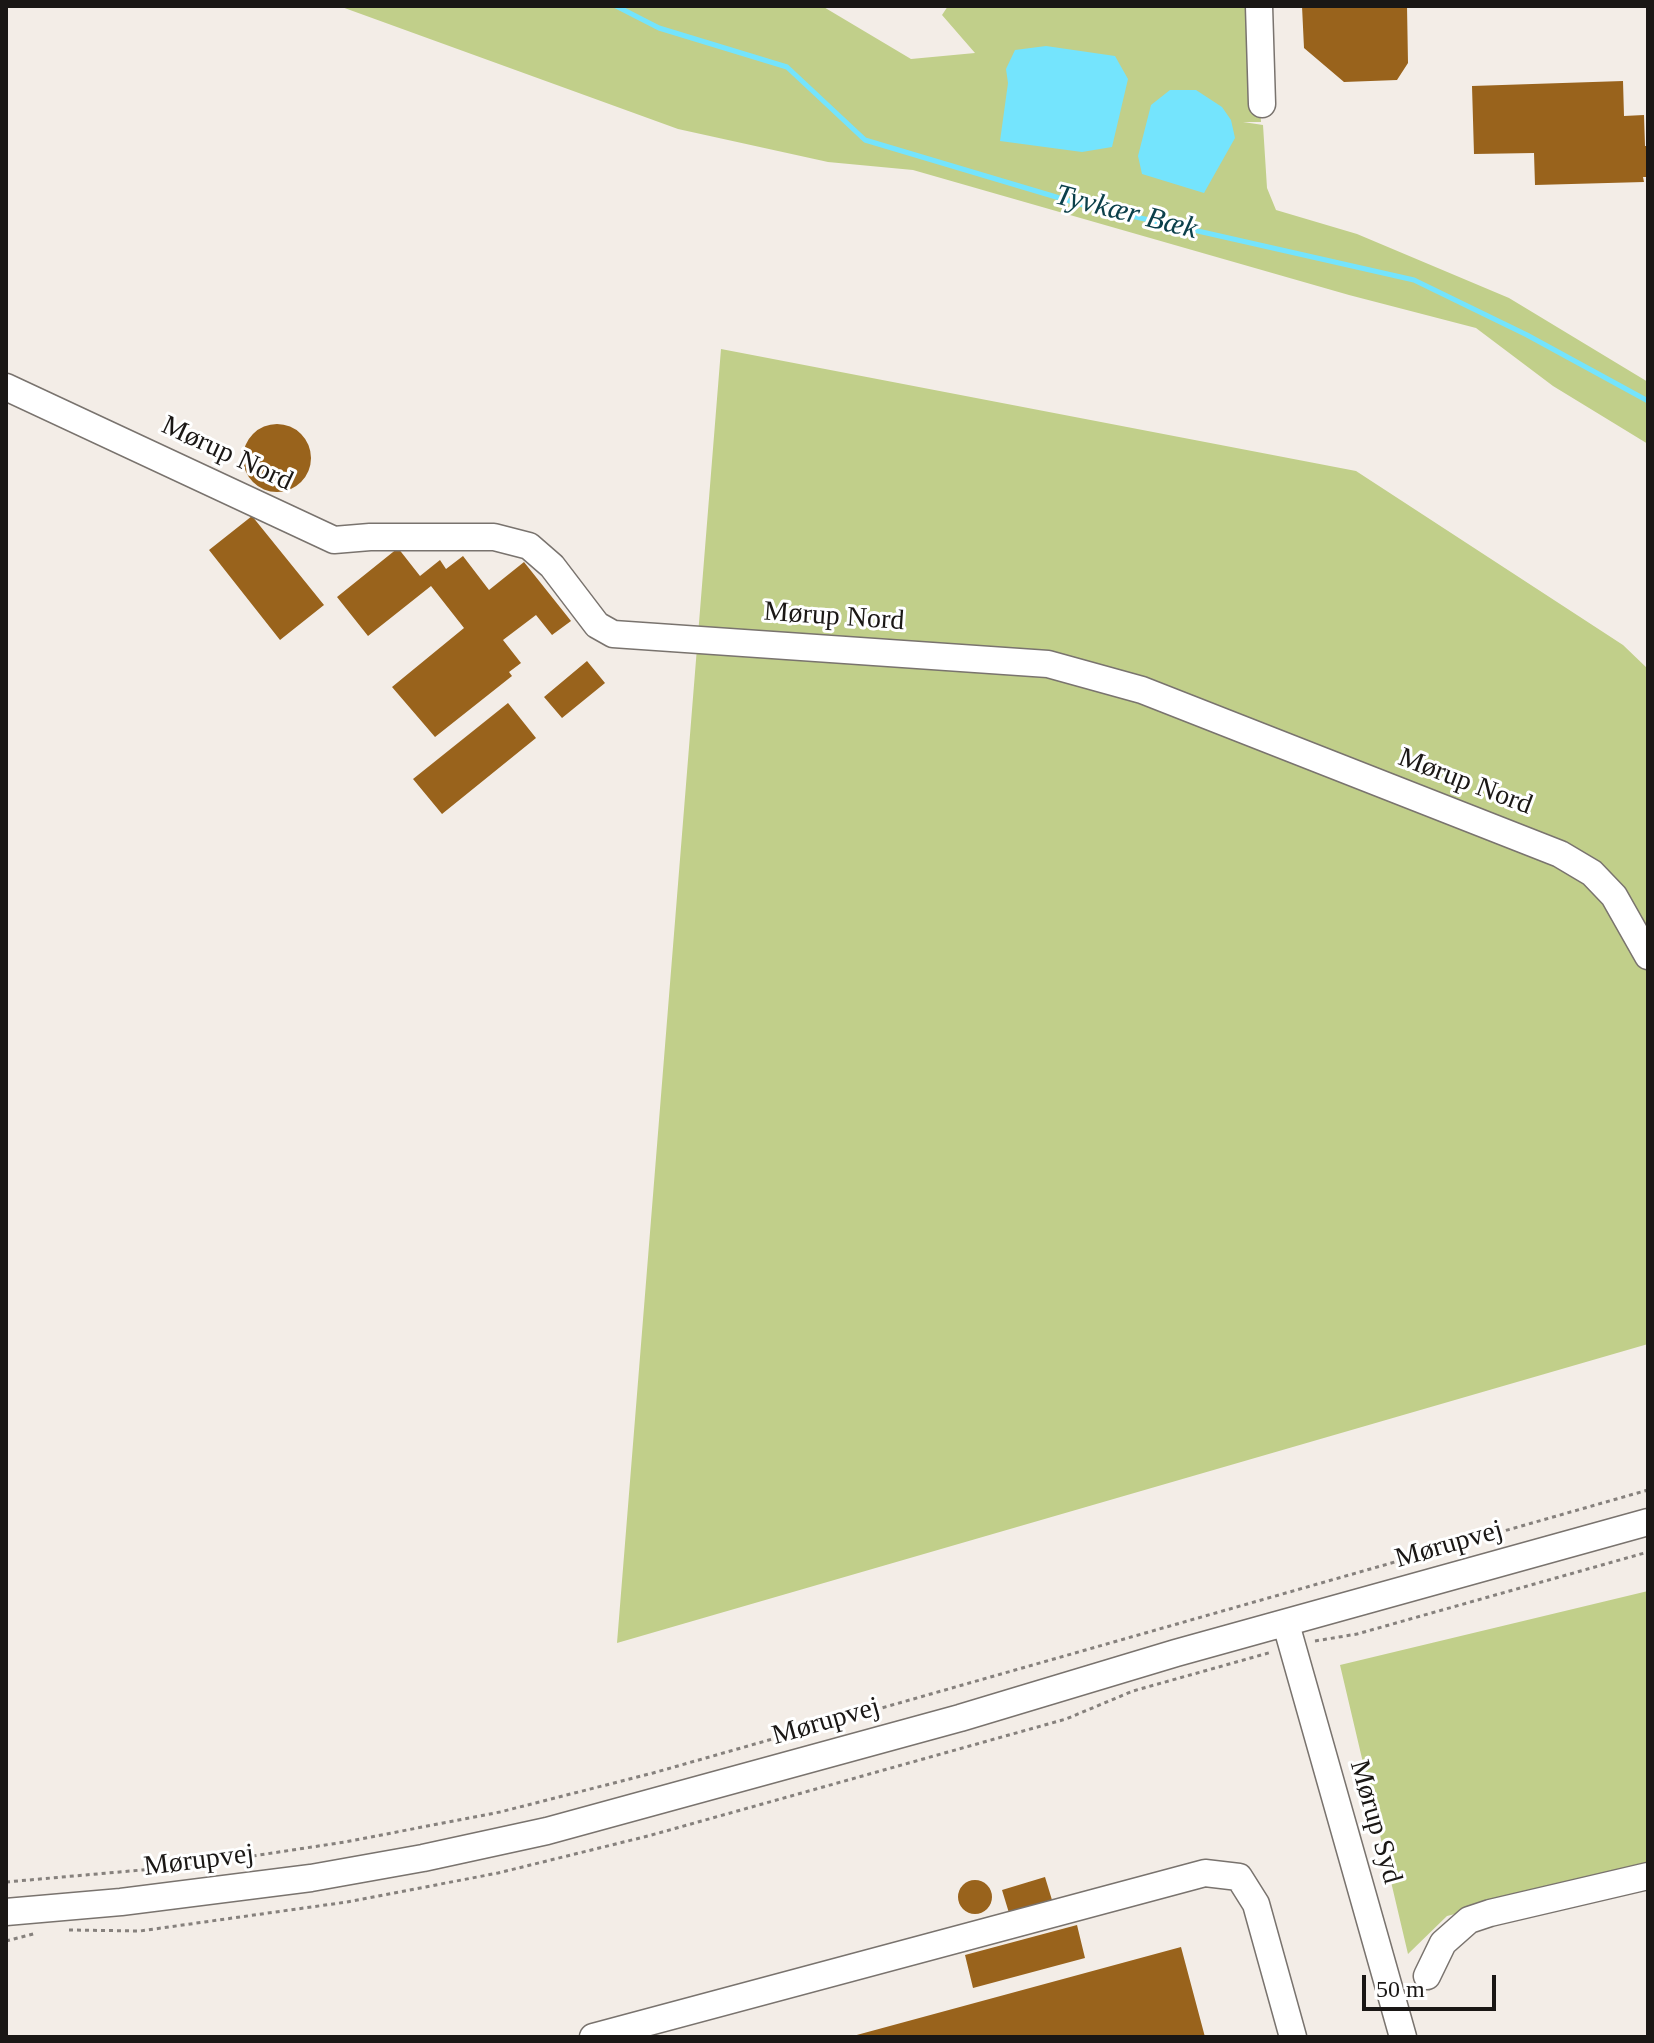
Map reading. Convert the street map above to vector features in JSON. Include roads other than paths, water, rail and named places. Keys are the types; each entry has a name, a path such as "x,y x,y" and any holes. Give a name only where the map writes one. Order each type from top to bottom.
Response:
{"street":[{"path":"1259,6 1262,104"},
{"name":"Mørup Nord","path":"6,387 334,540 494,537 529,546 552,566 597,625 613,634 1048,664 1142,690 1560,854 1592,873 1614,896 1648,956"},
{"name":"Mørupvej","path":"6,1912 153,1899 311,1878 547,1831 960,1718 1176,1653 1648,1522"},
{"name":"Mørup Syd","path":"1286,1624 1403,2037"},
{"path":"593,2037 1205,1873 1239,1877 1256,1904 1293,2037"},
{"path":"1427,1976 1443,1943 1469,1920 1648,1876"}],"water":[{"path":"1046,46 1115,56 1128,79 1112,147 1082,152 1000,141 1008,83 1006,69 1015,50"},
{"path":"1170,90 1196,90 1222,107 1231,120 1235,138 1204,193 1142,174 1138,156 1151,105"}],"waterway":[{"name":"Tyvkær Bæk","path":"616,6 659,28 787,67 865,140 1083,205 1414,280 1527,335 1648,401"}]}
